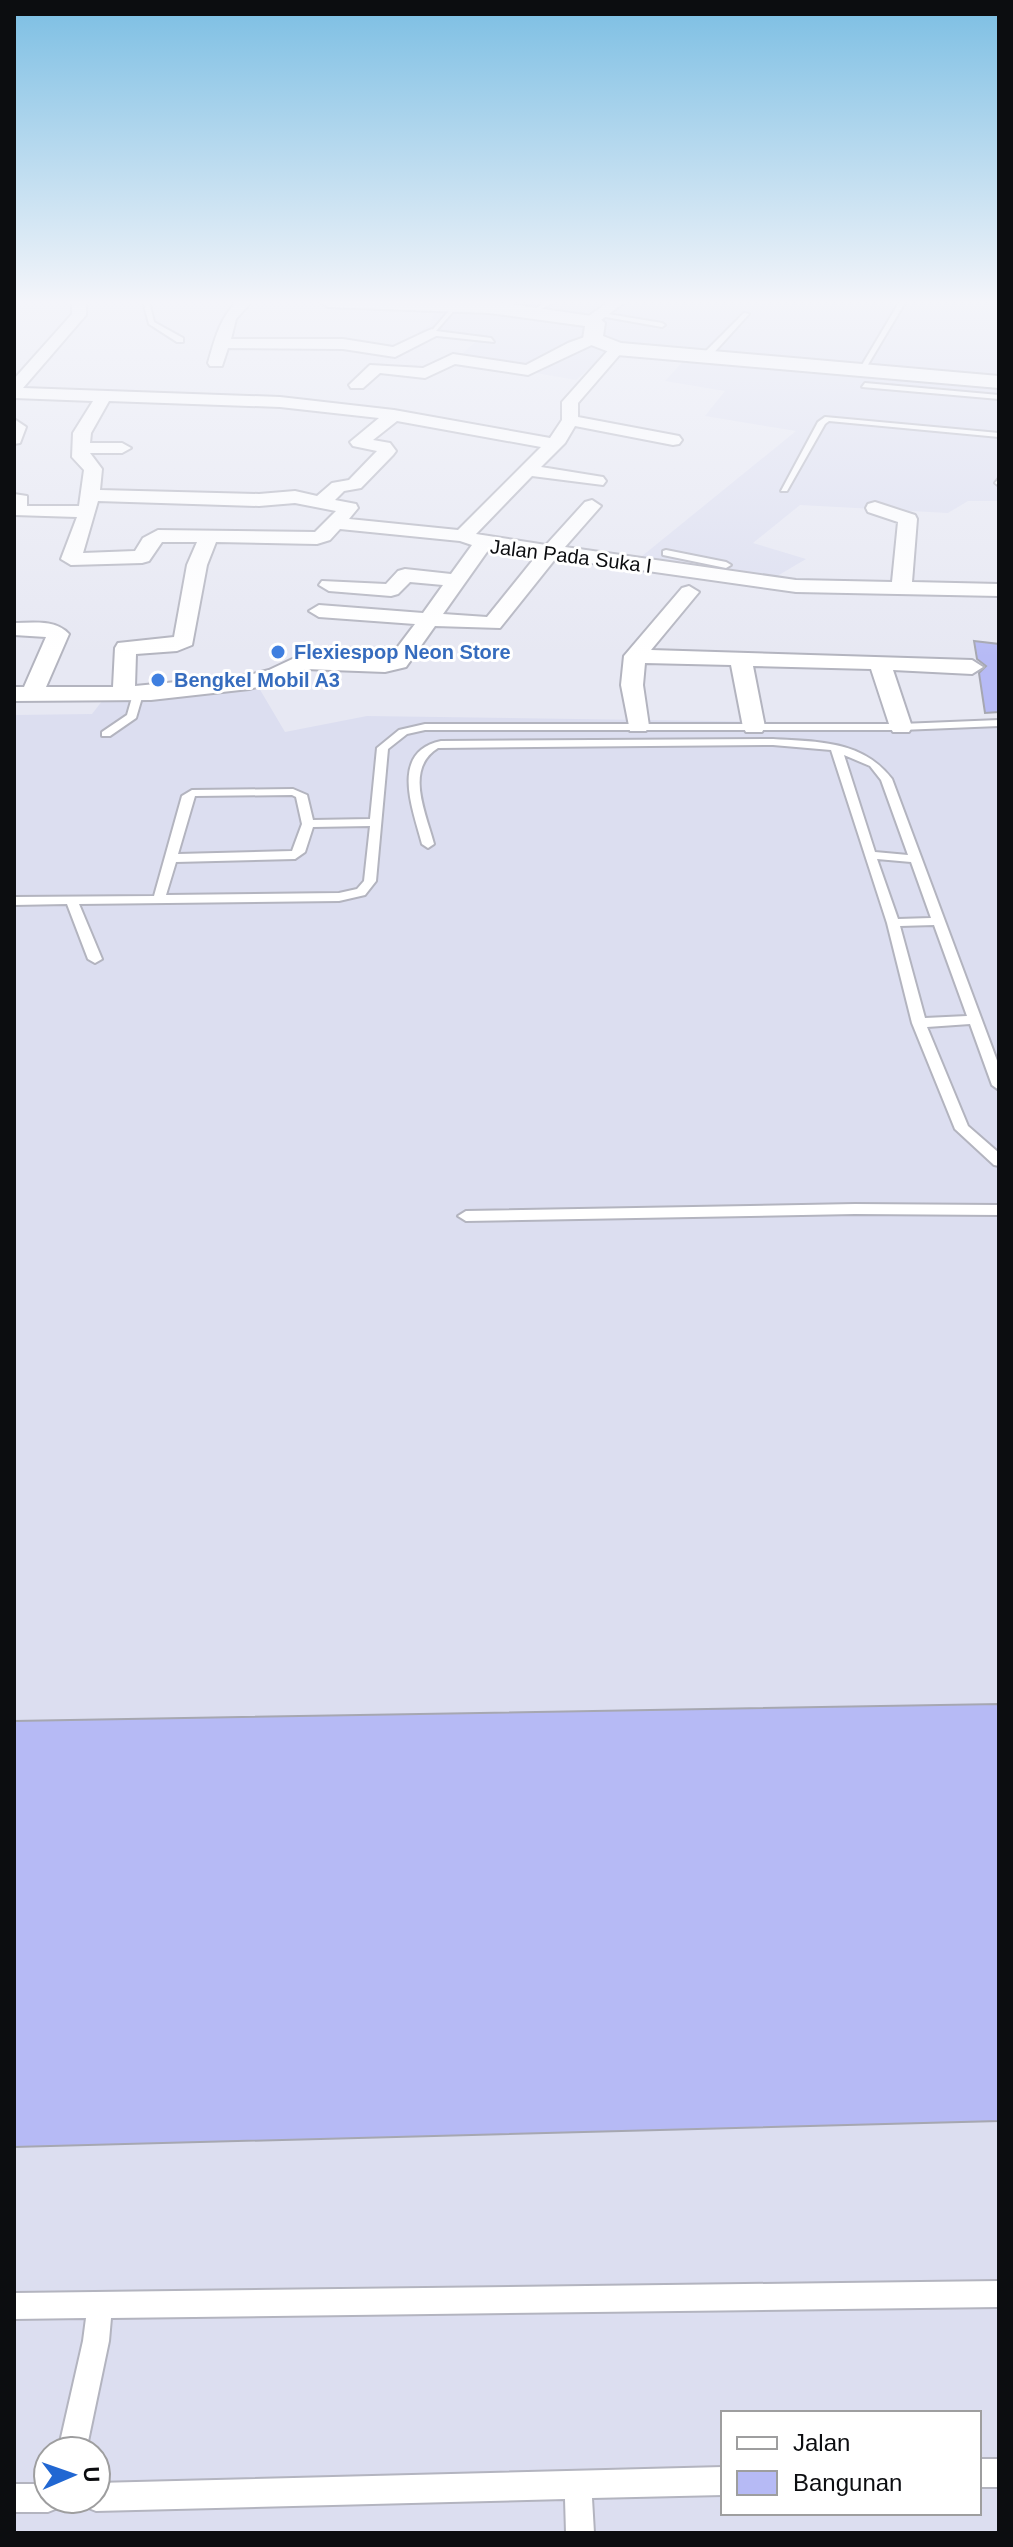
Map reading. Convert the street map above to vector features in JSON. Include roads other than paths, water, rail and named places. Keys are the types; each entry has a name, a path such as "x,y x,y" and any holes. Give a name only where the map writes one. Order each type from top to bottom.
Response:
{"street":[{"path":"14,500 20,500 20,512 89,503 295,497 349,508 337,523 317,538 158,536 150,542 146,554 134,559 71,559 89,503 93,469 81,457 81,448 82,433 90,420"},
{"path":"322,501 338,487 355,484 387,451 384,447 359,442 388,420"},
{"path":"421,420 554,444"},
{"path":"463,536 554,444 570,420 673,440"},
{"path":"14,424 18,427 14,439"},
{"path":"81,448 122,448"},
{"path":"527,470 597,481"},
{"path":"308,571 333,573 310,635 431,618 487,625 497,621 551,551 592,506"},
{"path":"875,508 908,519 901,590"},
{"path":"337,523 396,520 484,543"},
{"path":"131,694 126,648 177,645 184,640 197,565 209,536"},
{"name":"Jalan Pada Suka I","path":"23,694 131,694 249,682 277,675 310,635 385,665 398,662 484,543 727,565 776,592 837,588 993,590"},
{"path":"837,588 847,560"},
{"path":"329,585 391,590 405,575 457,581"},
{"path":"993,590 999,611"},
{"path":"638,726 632,685 635,656 689,592"},
{"path":"14,629 47,629 58,634 23,694"},
{"path":"635,656 972,667"},
{"path":"741,659 754,727"},
{"path":"880,663 901,727"}],"lane":[{"path":"784,489 822,422 826,420"},
{"path":"837,420 999,435"},
{"path":"935,420 999,427"},
{"path":"666,553 727,565"},
{"path":"106,734 135,713 131,694"},
{"path":"14,901 339,897 361,892 370,881 383,748 403,732 425,727 901,727 999,723"},
{"path":"428,844 413,779 415,763 432,746 481,743 773,742 836,747 874,764 886,779 999,1085"},
{"path":"836,747 893,923 919,1023 962,1129 999,1161"},
{"path":"159,900 188,796 192,793 293,792 301,795 308,824 295,855 172,858"},
{"path":"308,824 375,822"},
{"path":"870,855 915,859"},
{"path":"72,901 95,959"},
{"path":"893,923 940,921"},
{"path":"919,1023 974,1020"},
{"path":"466,1216 855,1209 999,1210"},
{"path":"14,2306 999,2294"},
{"path":"75,2435 96,2341 100,2304"},
{"path":"112,2497 721,2481"},
{"path":"578,2485 580,2533"}],"place":[{"name":"Flexiespop Neon Store","path":"278,652"},
{"name":"Bengkel Mobil A3","path":"158,680"}]}
